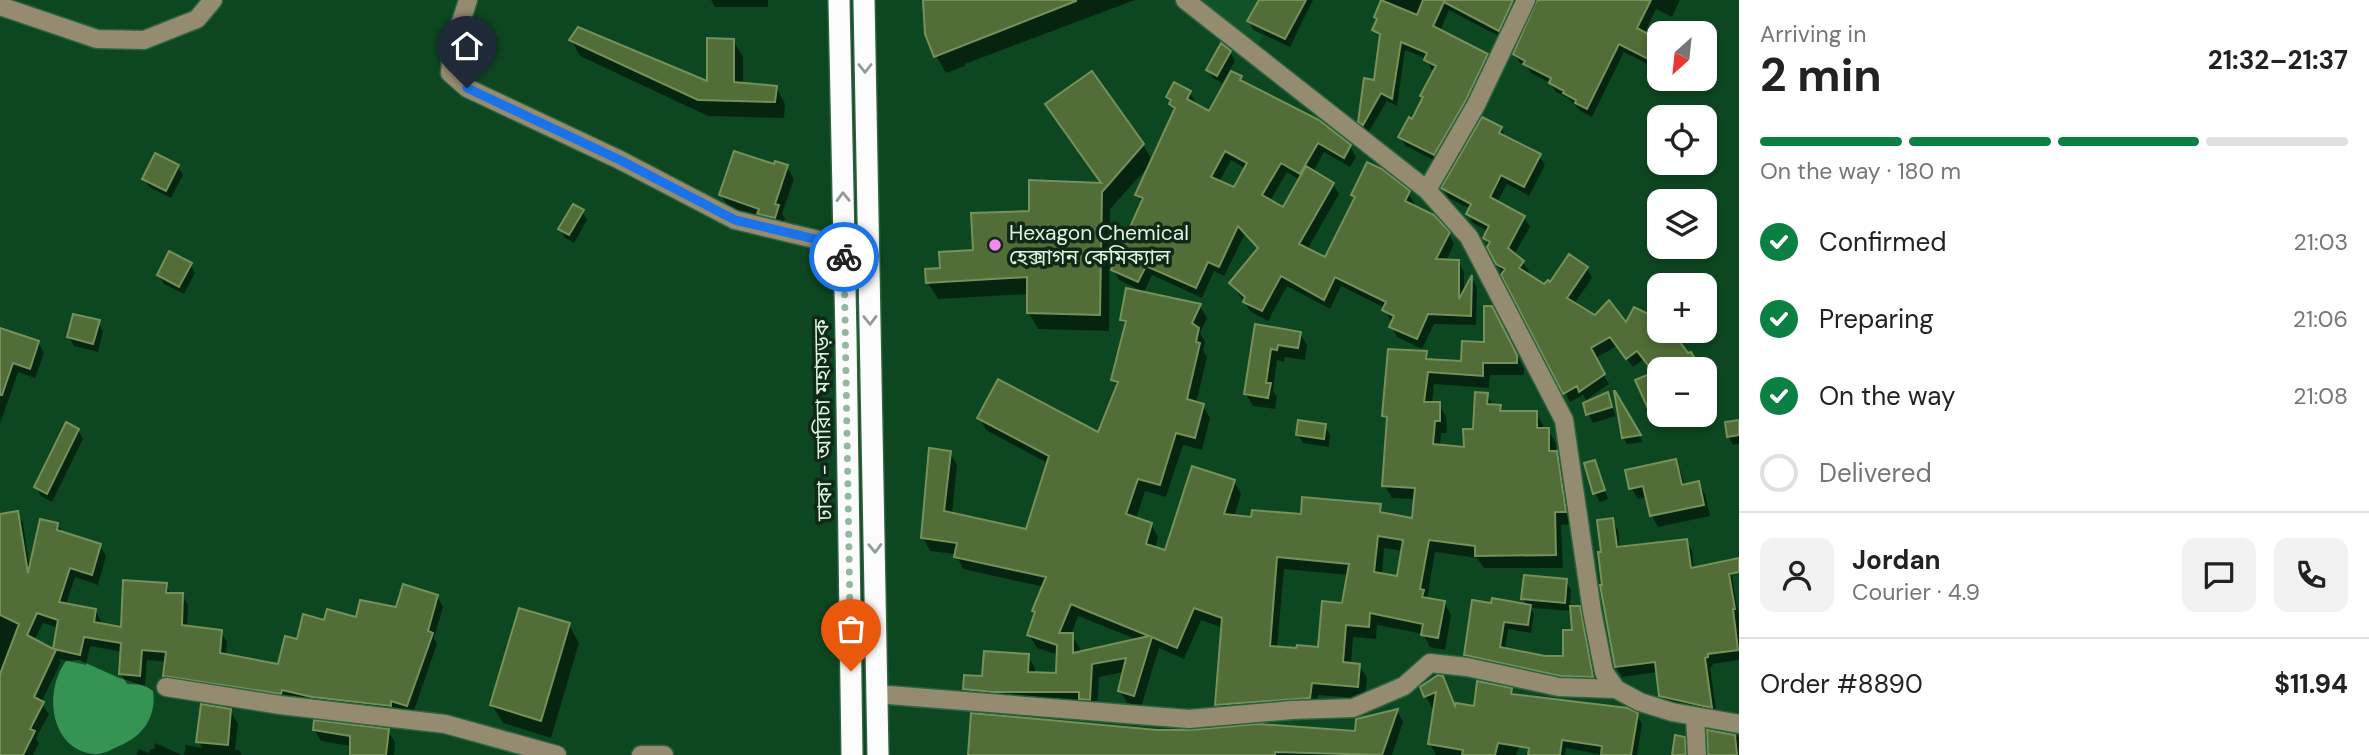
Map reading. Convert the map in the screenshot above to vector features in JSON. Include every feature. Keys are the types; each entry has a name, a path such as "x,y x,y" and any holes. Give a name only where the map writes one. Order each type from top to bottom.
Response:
{"highway":[{"name":"ঢাকা - আরিচা মহাসড়ক","path":"839,0 852,755"},
{"path":"864,0 878,755"}],"street":[{"path":"0,6 97,39 144,40 197,19 213,0"},
{"path":"468,0 452,50 450,73 467,88 620,160 735,220 844,246"},
{"path":"1185,0 1427,190 1469,237 1564,420 1604,672 1616,689 1640,702 1739,724"},
{"path":"1427,190 1476,105 1526,0"},
{"path":"876,694 1189,719 1353,708 1404,686 1430,663 1467,667 1559,687 1616,689"},
{"path":"166,687 280,705 445,724 557,755"},
{"path":"1695,716 1697,755"},
{"path":"641,755 664,755"}],"shaded area":[{"path":"1197,0 1285,0 1255,50"},
{"path":"79,660 153,691 153,709 146,725 135,737 103,753 93,754 78,749 67,741 59,730 55,716 53,702 59,673 66,661"}],"building":[{"path":"923,0 1076,1 934,57 925,34"},
{"path":"1259,0 1306,0 1285,39 1247,21"},
{"path":"1381,0 1417,15 1423,0 1513,0 1499,31 1444,2 1433,26 1488,54 1466,100 1434,155 1398,137 1409,117 1412,119 1423,97 1420,96 1436,66 1424,60 1427,53 1401,42 1392,99 1381,93 1363,125 1358,122 1364,78 1374,80 1380,34 1372,30"},
{"path":"1537,0 1651,0 1637,28 1647,33 1647,58 1619,44 1587,109 1549,83 1551,78 1523,64 1525,61 1513,54"},
{"path":"578,27 707,81 707,38 734,39 734,82 777,86 775,102 698,100 569,40"},
{"path":"1221,43 1231,51 1217,76 1206,70"},
{"path":"1092,71 1144,144 1102,192 1100,315 1027,313 1027,277 926,283 925,269 940,268 939,252 973,250 971,213 1029,211 1029,180 1101,183 1045,104"},
{"path":"1231,71 1242,76 1240,80 1319,120 1351,145 1344,158 1318,143 1300,174 1281,163 1262,195 1283,207 1306,166 1334,183 1299,244 1325,257 1355,197 1351,195 1367,162 1382,169 1410,191 1405,201 1434,215 1450,232 1436,259 1459,260 1459,299 1472,275 1471,316 1428,314 1417,339 1389,327 1394,316 1382,310 1386,302 1335,277 1324,300 1281,276 1262,311 1243,302 1245,297 1229,283 1258,248 1238,226 1219,267 1208,262 1196,288 1146,266 1138,282 1111,270 1143,198 1135,195 1175,108 1169,104 1171,100 1166,97 1174,82 1191,91 1187,99 1209,111","holes":["1225,151 1247,163 1234,187 1211,177"]},
{"path":"1482,117 1502,127 1499,133 1541,154 1524,187 1501,175 1490,197 1525,216 1508,248 1524,261 1519,268 1544,284 1548,280 1550,282 1569,254 1588,267 1567,298 1595,315 1609,300 1626,322 1634,307 1647,313 1647,343 1681,343 1694,357 1647,357 1647,364 1637,351 1626,359 1610,337 1591,348 1605,374 1579,392 1577,386 1563,394 1501,275 1505,269 1496,264 1487,247 1490,242 1483,238 1489,226 1466,214 1471,204 1441,188"},
{"path":"734,151 774,164 775,161 788,165 775,204 779,205 775,218 757,214 759,209 719,195"},
{"path":"155,153 179,165 166,191 142,179"},
{"path":"573,204 584,210 569,235 558,229"},
{"path":"169,251 192,263 179,287 157,275"},
{"path":"1126,288 1201,304 1192,323 1199,328 1196,342 1200,343 1187,399 1204,404 1195,438 1176,433 1160,485 1138,479 1126,514 1152,523 1146,544 1165,550 1192,466 1235,480 1224,514 1251,517 1252,510 1301,514 1302,497 1381,504 1380,512 1412,518 1415,488 1382,486 1387,417 1382,416 1388,349 1427,351 1426,359 1461,361 1462,341 1484,342 1484,306 1492,306 1517,355 1517,363 1483,363 1483,376 1428,372 1424,402 1440,402 1440,421 1435,421 1433,444 1464,447 1463,429 1473,429 1475,392 1488,393 1487,404 1501,405 1500,411 1537,411 1537,428 1549,428 1549,451 1557,451 1566,512 1555,512 1556,555 1475,556 1475,546 1429,540 1420,589 1424,590 1422,597 1445,601 1438,638 1421,635 1423,624 1370,613 1369,627 1346,625 1343,662 1360,664 1358,687 1312,683 1310,698 1215,705 1222,618 1194,608 1177,648 1152,637 1134,696 1118,691 1126,658 1092,664 1090,700 1079,699 1079,692 992,692 963,689 964,675 982,676 984,651 1029,654 1028,672 1056,673 1057,645 1027,635 1035,612 1032,611 1046,577 954,557 957,543 921,538 929,448 951,451 944,511 1026,529 1049,456 977,418 998,379 1098,432 1118,382 1111,380 1126,321 1120,320","holes":["1378,536 1403,540 1397,576 1374,572","1277,557 1349,564 1342,603 1322,601 1318,647 1270,646","1071,604 1149,636 1073,653 1073,633 1059,633"]},
{"path":"73,314 100,320 93,344 67,337"},
{"path":"1255,324 1301,332 1298,348 1278,345 1277,350 1271,349 1266,383 1271,383 1268,398 1244,394"},
{"path":"0,328 39,341 30,369 13,363 2,395 0,395"},
{"path":"1647,375 1647,406 1635,380"},
{"path":"1615,391 1641,435 1622,438"},
{"path":"1608,392 1612,407 1586,415 1583,403"},
{"path":"1298,420 1326,424 1324,439 1296,435"},
{"path":"1739,420 1739,435 1727,437 1725,422"},
{"path":"66,422 79,429 47,494 34,487"},
{"path":"1676,459 1682,485 1699,481 1704,505 1650,516 1643,486 1629,489 1625,470"},
{"path":"1595,460 1605,490 1593,494 1584,463"},
{"path":"18,511 28,573 40,519 58,523 57,530 101,544 92,575 70,568 59,602 96,609 94,622 121,627 123,580 167,583 166,593 183,593 182,625 222,630 220,653 278,664 285,636 297,639 303,614 324,620 327,609 356,617 360,600 396,607 403,584 438,595 428,631 433,633 407,706 391,701 391,706 312,697 282,690 281,694 163,676 166,652 142,650 140,676 119,674 121,643 84,637 80,655 54,649 56,650 34,697 44,702 30,729 35,731 23,755 0,755 0,674 19,624 0,615 0,514","holes":["37,613 58,620 53,649 27,635"]},
{"path":"1613,518 1617,547 1687,539 1691,568 1739,558 1739,572 1729,574 1738,650 1708,654 1705,658 1712,708 1659,696 1655,662 1615,667 1600,585 1598,552 1601,552 1597,520"},
{"path":"1524,575 1567,579 1565,603 1521,599"},
{"path":"1492,598 1531,605 1528,625 1504,622 1500,647 1545,656 1563,656 1563,630 1572,630 1570,606 1580,606 1593,677 1560,676 1464,655 1472,600 1491,603"},
{"path":"519,608 570,623 541,721 490,705"},
{"path":"1438,675 1443,676 1455,706 1456,703 1474,706 1477,681 1512,688 1511,694 1628,708 1638,713 1631,755 1601,755 1602,746 1562,740 1560,755 1528,755 1529,748 1498,743 1495,755 1462,755 1463,750 1428,744 1436,692 1424,697 1420,687"},
{"path":"201,704 231,709 228,745 196,742"},
{"path":"1398,709 1382,755 1275,752 1275,755 968,755 971,713 1157,730 1258,724 1355,731 1356,719"},
{"path":"314,720 389,729 386,755 350,755 350,736 313,730"},
{"path":"1707,730 1735,735 1737,755 1708,755"},
{"path":"1675,735 1685,737 1686,755 1672,755"}],"way so far":[{"path":"844,257 851,671"}],"place":[{"name":"Hexagon Chemical হেক্সাগন কেমিক্যাল","path":"995,245"}],"route":[{"path":"467,88 620,160 735,220 844,246 844,257"}]}
